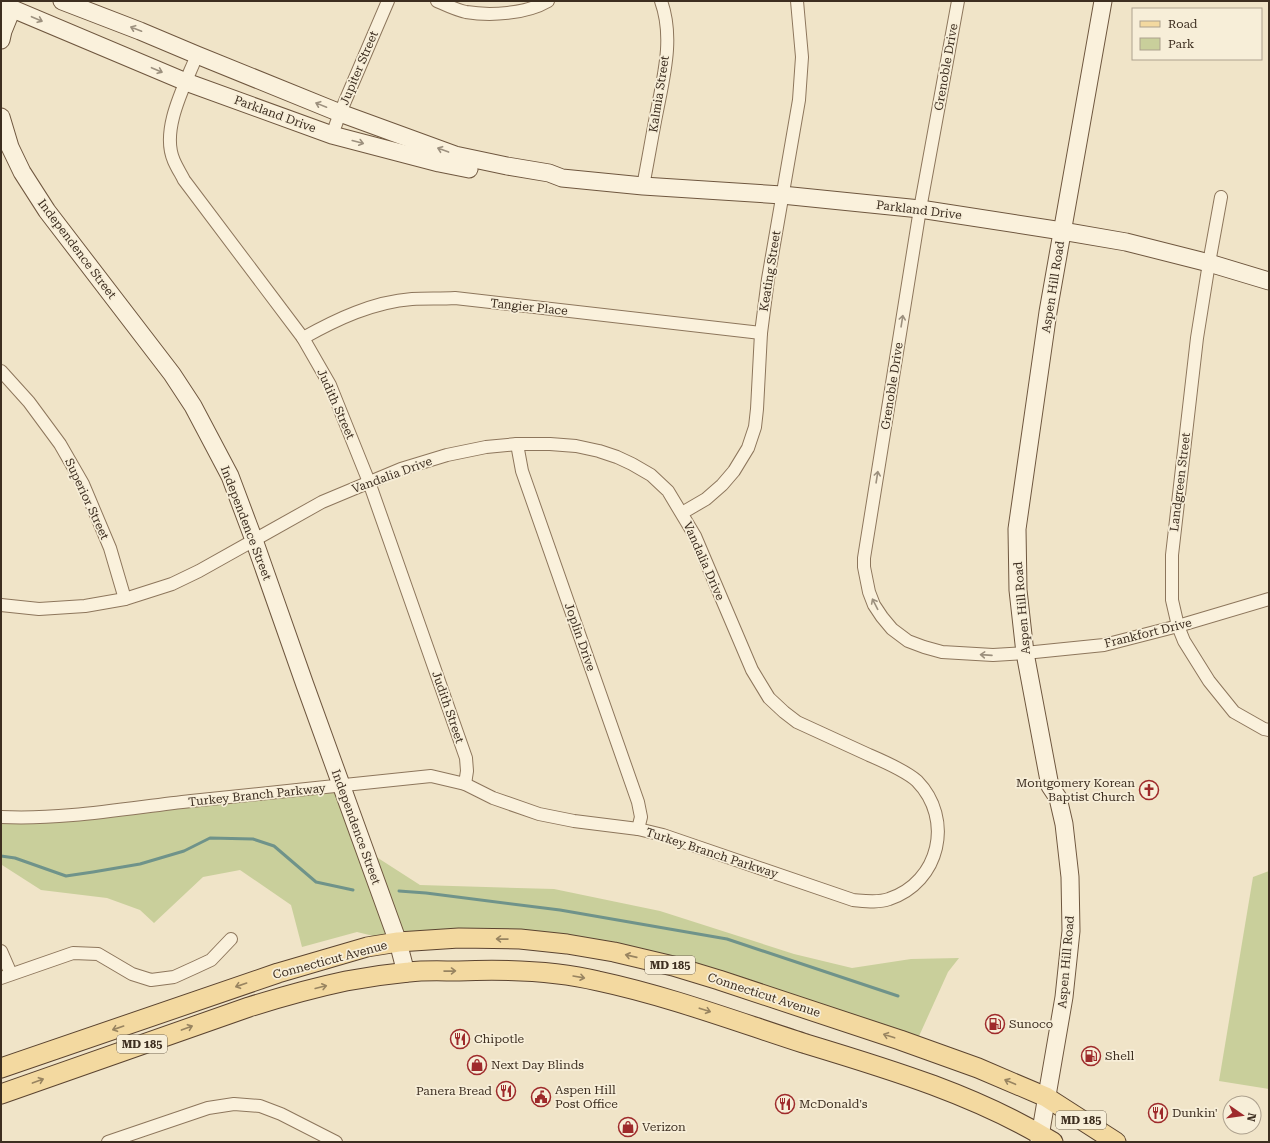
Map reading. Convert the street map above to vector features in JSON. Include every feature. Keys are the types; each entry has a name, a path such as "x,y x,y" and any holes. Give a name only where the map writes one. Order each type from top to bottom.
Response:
{"main road":[{"name":"Connecticut Avenue","path":"1,1068 278,973 367,947 398,942 459,938 520,939 546,941 614,952 673,966 908,1042 978,1068 1046,1098 1116,1142"},
{"name":"Connecticut Avenue","path":"1,1094 216,1018 283,996 347,981 406,972 516,970 550,972 597,980 662,997 895,1071 958,1094 987,1107 1044,1139"}],"street":[{"name":"Parkland Drive","path":"62,1 140,31 340,113 455,155 549,173 562,178"},
{"name":"Jupiter Street","path":"332,135 388,1"},
{"path":"437,1 465,12 488,14 521,11 548,1"},
{"name":"Kalmia Street","path":"643,186 666,64 667,29 664,8 661,1"},
{"name":"Keating Street","path":"682,513 706,499 722,486 734,471 748,448 755,427 761,333 768,279 799,100 802,57 797,1"},
{"name":"Grenoble Drive","path":"958,1 920,210 864,558 866,581 874,605 882,617 892,629 908,640 924,647 942,652 993,655 1025,653"},
{"name":"Aspen Hill Road","path":"1044,1139 1046,1098 1064,997 1071,931 1070,877 1064,824 1058,798 1050,786 1025,653 1018,590 1017,529 1048,312 1103,1"},
{"name":"Parkland Drive","path":"9,5 186,82 332,135 439,163 511,176 548,180 562,178 643,186 782,195 920,210 1126,242 1209,263 1269,281"},
{"path":"1,40 9,5"},
{"name":"Judith Street","path":"197,55 171,120 169,141 173,160 184,180 303,338 330,385 369,482 466,758 468,771 464,784"},
{"name":"Independence Street","path":"1,117 6,149 47,211 172,374 193,406 230,476 398,942 406,972"},
{"name":"Landgreen Street","path":"1221,197 1197,338 1172,555 1172,600 1178,626 1184,641 1208,681 1234,712 1264,729 1269,730"},
{"name":"Tangier Place","path":"303,338 324,326 353,313 381,304 412,299 455,298 761,333"},
{"name":"Superior Street","path":"1,371 29,402 60,444 83,484 110,548 125,598"},
{"name":"Vandalia Drive","path":"1,605 39,609 85,606 125,598 172,584 199,572 322,502 401,469 448,455 486,447 517,444 550,444 576,446 616,456 651,475 668,492 682,513 695,536 752,670 769,698 784,712 798,722 891,765 915,780 925,790 936,811 939,836 932,860 923,877 907,890 889,899 877,902 853,900"},
{"name":"Joplin Drive","path":"517,444 522,471 638,802 641,817 638,829"},
{"name":"Frankfort Drive","path":"1025,653 1104,645 1178,626 1269,599"},
{"name":"Turkey Branch Parkway","path":"1,817 20,818 61,816 431,776 464,784 493,798 540,814 574,822 638,829 662,835 853,900"},
{"path":"1,951 6,976 73,953 98,954 132,974 150,980 174,977 211,960 231,939"},
{"path":"108,1142 208,1108 234,1104 260,1106 281,1114 336,1142"}],"green space":[{"path":"341,786 364,849 420,885 554,889 660,911 794,954 852,968 911,959 959,958 948,972 915,1045 614,952 398,942 357,932 302,947 291,905 240,870 203,877 154,923 140,910 107,898 41,890 2,865 1,866 1,817"},
{"path":"1269,871 1269,1089 1219,1081 1253,877"}],"waterway":[{"path":"1,856 15,858 66,876 140,864 184,851 210,838 253,839 274,846 316,882 353,890"},
{"path":"399,891 560,910 727,939 898,996"}],"place":[{"name":"Montgomery Korean Baptist Church","path":"1149,790"},
{"name":"Sunoco","path":"995,1024"},
{"name":"Chipotle","path":"460,1039"},
{"name":"Shell","path":"1091,1056"},
{"name":"Next Day Blinds","path":"477,1065"},
{"name":"Panera Bread","path":"506,1091"},
{"name":"Aspen Hill Post Office","path":"541,1097"},
{"name":"McDonald's","path":"785,1104"},
{"name":"Dunkin'","path":"1158,1113"},
{"name":"Verizon","path":"628,1127"}]}
